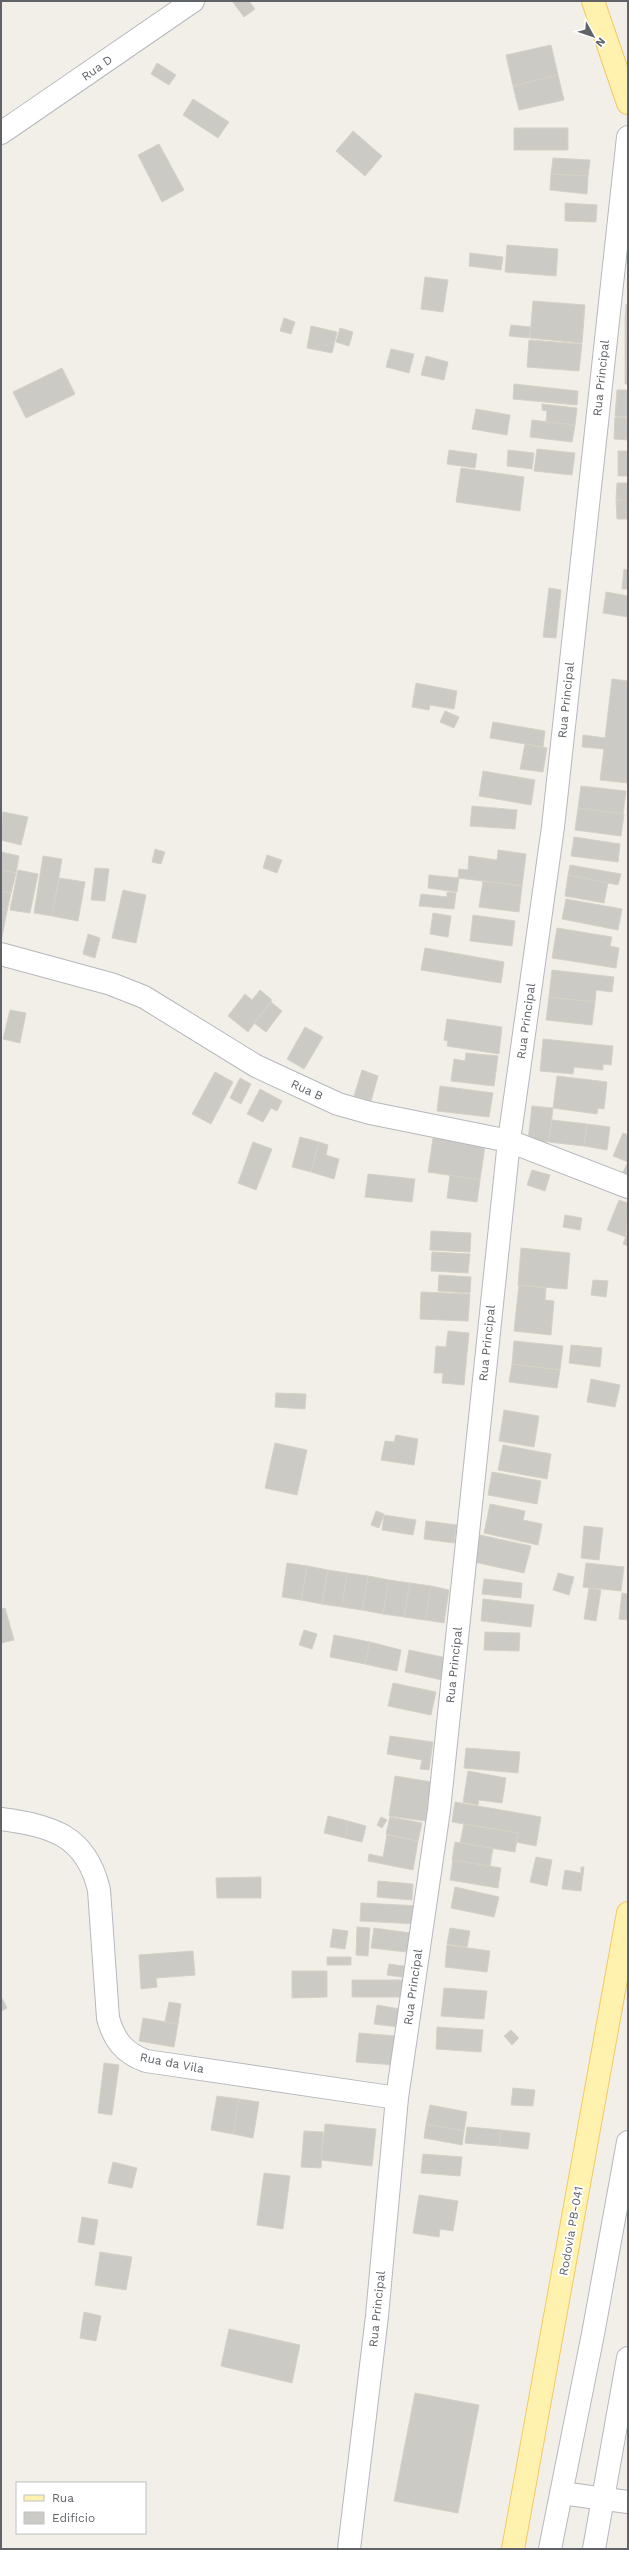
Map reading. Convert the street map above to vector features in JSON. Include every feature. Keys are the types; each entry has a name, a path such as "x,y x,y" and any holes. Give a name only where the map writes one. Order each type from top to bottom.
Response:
{"main road":[{"path":"594,1 628,103"},
{"name":"Rodovia PB-041","path":"513,2549 628,1914"}],"street":[{"name":"Rua D","path":"1,133 193,1"},
{"name":"Rua Principal","path":"350,2549 377,2316 397,2098 439,1810 509,1141 553,827 628,138"},
{"name":"Rua B","path":"1,954 111,984 144,997 256,1066 338,1104 370,1113 509,1141 628,1187"},
{"name":"Rua da Vila","path":"1,1818 49,1828 75,1843 87,1858 94,1872 99,1890 108,2018 112,2033 126,2051 146,2061 397,2098"},
{"path":"550,2549 628,2142"},
{"path":"594,2549 628,2358"},
{"path":"561,2493 628,2502"}],"building":[{"path":"232,1 249,1 255,9 244,17"},
{"path":"551,45 558,75 513,86 506,55"},
{"path":"157,63 176,75 169,85 151,74"},
{"path":"558,75 564,100 519,110 513,86"},
{"path":"193,99 229,122 218,138 183,115"},
{"path":"514,128 568,128 568,150 514,150"},
{"path":"353,131 382,156 365,176 336,151"},
{"path":"159,144 184,190 162,202 138,155"},
{"path":"553,158 590,160 588,176 551,174"},
{"path":"551,174 588,176 587,194 550,190"},
{"path":"565,203 597,205 596,222 565,221"},
{"path":"507,245 558,249 556,276 505,272"},
{"path":"470,253 503,257 501,270 469,266"},
{"path":"425,277 448,280 443,312 421,309"},
{"path":"533,301 585,305 582,343 530,338"},
{"path":"626,304 628,304 628,318 625,318"},
{"path":"284,318 295,322 291,334 280,331"},
{"path":"625,318 628,318 628,331 625,331"},
{"path":"511,325 531,327 529,338 509,336"},
{"path":"311,326 337,332 332,353 307,348"},
{"path":"340,328 353,332 349,346 336,342"},
{"path":"625,331 628,331 628,352 625,352"},
{"path":"529,340 582,344 579,371 527,367"},
{"path":"391,349 414,354 409,373 386,367"},
{"path":"625,352 628,352 628,364 625,364"},
{"path":"426,356 448,362 444,380 421,375"},
{"path":"625,364 628,364 628,384 625,384"},
{"path":"62,368 75,394 26,418 13,392"},
{"path":"514,384 578,391 577,405 513,399"},
{"path":"617,390 628,390 628,417 615,416"},
{"path":"542,404 577,408 575,425 546,422 547,411 542,410"},
{"path":"476,409 510,415 507,435 472,429"},
{"path":"615,417 628,418 628,440 614,439"},
{"path":"532,420 575,425 572,442 530,437"},
{"path":"537,449 575,453 572,475 534,471"},
{"path":"449,450 477,454 475,468 447,464"},
{"path":"508,450 534,453 532,469 507,466"},
{"path":"618,451 628,451 628,476 618,476"},
{"path":"461,468 524,477 520,511 456,502"},
{"path":"617,483 628,483 628,501 616,500"},
{"path":"616,500 628,501 628,519 617,519"},
{"path":"624,569 628,570 628,589 622,589"},
{"path":"549,588 561,590 556,638 543,637"},
{"path":"606,592 628,596 628,617 603,613"},
{"path":"612,679 628,681 628,783 600,780 604,749 582,747 583,735 605,738"},
{"path":"416,683 457,691 454,709 430,705 429,710 412,707"},
{"path":"445,711 459,717 454,728 440,722"},
{"path":"493,722 545,731 543,747 490,738"},
{"path":"525,744 547,748 543,772 520,769"},
{"path":"483,771 535,780 531,805 479,796"},
{"path":"581,786 626,791 623,814 578,808"},
{"path":"472,806 517,810 515,829 470,826"},
{"path":"578,808 624,814 621,836 575,830"},
{"path":"3,812 28,817 21,845 1,840"},
{"path":"574,837 620,844 618,862 571,856"},
{"path":"155,849 165,852 161,864 152,862"},
{"path":"498,850 526,854 522,886 458,878 459,869 468,870 469,856 497,860"},
{"path":"1,852 19,856 16,873 1,870"},
{"path":"267,855 282,860 277,873 263,868"},
{"path":"43,856 62,859 52,916 34,913"},
{"path":"570,865 621,874 618,885 568,875"},
{"path":"95,868 109,869 105,901 91,900"},
{"path":"1,870 16,873 11,893 1,891"},
{"path":"18,870 38,874 30,913 10,910"},
{"path":"429,875 459,878 457,892 428,888"},
{"path":"568,875 608,883 604,903 565,896"},
{"path":"59,878 85,882 78,921 52,916"},
{"path":"483,881 522,886 519,912 479,907"},
{"path":"123,890 146,895 136,943 112,938"},
{"path":"1,891 11,893 7,911 1,909"},
{"path":"447,892 456,893 454,909 419,906 421,894 447,897"},
{"path":"566,899 622,909 618,930 562,919"},
{"path":"1,909 7,911 2,937 1,937"},
{"path":"433,913 451,916 448,937 430,934"},
{"path":"473,915 515,921 512,946 470,941"},
{"path":"557,928 612,937 610,946 619,948 616,968 552,958"},
{"path":"88,934 100,938 95,958 83,954"},
{"path":"425,948 504,962 501,983 421,970"},
{"path":"552,970 614,977 612,992 596,990 595,1002 549,997"},
{"path":"260,990 272,1000 248,1032 228,1016 245,994 252,1000"},
{"path":"549,997 595,1002 592,1025 546,1020"},
{"path":"271,1002 282,1011 266,1032 254,1023"},
{"path":"10,1010 26,1013 20,1043 3,1039"},
{"path":"447,1019 502,1027 499,1054 447,1046 448,1041 444,1040"},
{"path":"305,1027 323,1037 304,1069 287,1059"},
{"path":"543,1039 613,1046 611,1065 603,1064 603,1070 574,1067 573,1074 540,1071"},
{"path":"466,1053 498,1056 494,1086 451,1081 454,1059 465,1061"},
{"path":"362,1070 378,1076 371,1101 354,1096"},
{"path":"215,1072 233,1082 211,1124 192,1114"},
{"path":"557,1076 607,1082 604,1109 598,1108 597,1114 553,1108"},
{"path":"240,1078 251,1084 241,1104 230,1098"},
{"path":"440,1086 493,1093 489,1117 437,1111"},
{"path":"260,1089 282,1101 277,1111 271,1108 263,1122 247,1114"},
{"path":"532,1106 553,1108 549,1142 528,1140"},
{"path":"552,1120 587,1124 584,1146 549,1142"},
{"path":"587,1124 610,1127 607,1150 584,1146"},
{"path":"623,1133 628,1135 628,1162 613,1156"},
{"path":"300,1137 319,1142 311,1172 292,1167"},
{"path":"433,1138 485,1146 480,1180 428,1172"},
{"path":"253,1142 272,1149 256,1190 238,1183"},
{"path":"319,1142 328,1145 326,1155 339,1159 334,1179 311,1172"},
{"path":"628,1162 628,1175 623,1172"},
{"path":"532,1170 550,1175 545,1191 527,1185"},
{"path":"368,1174 415,1179 412,1202 365,1197"},
{"path":"450,1175 480,1180 477,1202 447,1198"},
{"path":"619,1200 628,1203 626,1237 607,1230"},
{"path":"565,1215 582,1218 580,1230 563,1227"},
{"path":"431,1231 471,1233 470,1252 430,1250"},
{"path":"628,1231 628,1246 623,1244"},
{"path":"521,1248 570,1253 567,1289 518,1285"},
{"path":"432,1252 470,1254 468,1273 431,1271"},
{"path":"439,1275 471,1277 470,1293 438,1291"},
{"path":"593,1280 608,1281 606,1297 591,1295"},
{"path":"519,1285 546,1288 545,1300 554,1301 551,1335 514,1331"},
{"path":"421,1292 470,1294 468,1321 420,1319"},
{"path":"448,1331 469,1333 464,1385 442,1383 443,1373 434,1373 436,1346 446,1347"},
{"path":"514,1341 563,1346 560,1370 512,1364"},
{"path":"571,1345 602,1348 600,1367 569,1363"},
{"path":"512,1364 560,1370 557,1388 509,1382"},
{"path":"591,1379 620,1385 615,1407 587,1402"},
{"path":"276,1393 306,1394 305,1409 275,1407"},
{"path":"504,1410 539,1416 534,1447 499,1441"},
{"path":"396,1435 418,1439 414,1465 381,1460 385,1441 394,1442"},
{"path":"275,1443 307,1450 297,1495 265,1488"},
{"path":"503,1445 551,1454 547,1479 498,1470"},
{"path":"492,1472 541,1481 537,1504 488,1495"},
{"path":"490,1504 525,1511 523,1520 542,1524 538,1545 484,1533"},
{"path":"376,1511 384,1514 379,1528 371,1525"},
{"path":"384,1515 416,1520 413,1535 382,1530"},
{"path":"426,1521 457,1525 454,1543 424,1539"},
{"path":"584,1526 603,1528 599,1560 581,1558"},
{"path":"480,1535 531,1546 524,1573 474,1562"},
{"path":"287,1563 307,1566 301,1600 282,1597"},
{"path":"586,1563 624,1567 621,1591 583,1587"},
{"path":"307,1566 328,1570 322,1604 301,1600"},
{"path":"328,1570 347,1573 342,1607 322,1604"},
{"path":"347,1573 368,1576 362,1610 342,1607"},
{"path":"558,1573 574,1577 569,1595 553,1590"},
{"path":"368,1576 389,1580 383,1614 362,1610"},
{"path":"484,1579 522,1583 521,1598 482,1594"},
{"path":"389,1580 410,1583 404,1617 383,1614"},
{"path":"410,1583 431,1586 425,1620 404,1617"},
{"path":"431,1586 449,1590 444,1623 425,1620"},
{"path":"589,1588 601,1590 596,1621 584,1619"},
{"path":"622,1593 628,1594 628,1620 619,1619"},
{"path":"483,1599 534,1605 531,1627 481,1621"},
{"path":"5,1608 14,1640 1,1643 1,1609"},
{"path":"304,1630 317,1634 312,1649 299,1645"},
{"path":"485,1632 520,1633 519,1651 484,1650"},
{"path":"334,1635 370,1642 365,1664 330,1657"},
{"path":"370,1642 401,1650 397,1671 365,1664"},
{"path":"409,1650 447,1658 442,1680 405,1672"},
{"path":"393,1683 436,1692 431,1715 388,1706"},
{"path":"390,1736 433,1742 429,1770 420,1769 422,1760 387,1754"},
{"path":"466,1748 520,1752 518,1773 464,1768"},
{"path":"468,1771 506,1778 502,1803 479,1800 478,1805 463,1802"},
{"path":"395,1776 432,1782 426,1821 389,1816"},
{"path":"455,1802 541,1817 536,1846 516,1842 518,1833 452,1822"},
{"path":"328,1816 348,1821 345,1838 324,1833"},
{"path":"381,1817 387,1820 382,1828 377,1825"},
{"path":"390,1817 422,1823 418,1841 386,1834"},
{"path":"348,1821 366,1826 362,1842 345,1838"},
{"path":"464,1824 518,1833 515,1852 460,1843"},
{"path":"387,1835 418,1841 413,1870 368,1861 369,1854 383,1857"},
{"path":"455,1842 493,1848 490,1866 452,1860"},
{"path":"536,1857 552,1860 547,1886 530,1882"},
{"path":"453,1860 501,1868 498,1888 450,1880"},
{"path":"581,1867 584,1867 581,1891 562,1889 565,1870 581,1873"},
{"path":"261,1877 261,1898 217,1898 216,1878"},
{"path":"378,1881 413,1884 412,1900 377,1897"},
{"path":"455,1887 499,1897 494,1917 451,1908"},
{"path":"361,1903 420,1906 418,1924 360,1921"},
{"path":"357,1927 370,1928 368,1956 356,1955"},
{"path":"374,1928 418,1934 416,1953 371,1948"},
{"path":"450,1928 470,1931 467,1947 447,1944"},
{"path":"333,1929 348,1931 345,1949 330,1947"},
{"path":"447,1945 490,1951 487,1972 445,1967"},
{"path":"193,1951 195,1975 156,1978 157,1987 141,1989 139,1955"},
{"path":"327,1957 351,1957 351,1965 327,1965"},
{"path":"389,1964 410,1967 408,1978 387,1975"},
{"path":"292,1971 327,1971 327,1997 292,1998"},
{"path":"352,1980 402,1980 403,1997 352,1997"},
{"path":"444,1988 487,1991 484,2019 441,2016"},
{"path":"2,1998 7,2008 1,2011 1,1999"},
{"path":"169,2002 181,2004 178,2024 165,2022"},
{"path":"377,2005 400,2009 398,2027 374,2024"},
{"path":"143,2018 178,2024 174,2047 139,2041"},
{"path":"437,2027 483,2030 481,2052 436,2049"},
{"path":"511,2030 519,2038 512,2045 504,2036"},
{"path":"359,2033 396,2036 394,2065 356,2062"},
{"path":"104,2063 119,2065 112,2115 98,2113"},
{"path":"513,2088 535,2090 533,2106 511,2105"},
{"path":"217,2096 239,2099 233,2134 211,2130"},
{"path":"239,2099 259,2102 253,2138 233,2134"},
{"path":"430,2105 467,2112 464,2131 426,2124"},
{"path":"325,2124 376,2129 372,2166 321,2160"},
{"path":"426,2124 464,2131 462,2145 424,2138"},
{"path":"467,2127 501,2130 499,2146 465,2143"},
{"path":"501,2130 530,2133 528,2149 499,2146"},
{"path":"304,2131 323,2132 321,2168 301,2167"},
{"path":"423,2154 462,2157 460,2176 421,2173"},
{"path":"113,2162 137,2168 132,2188 108,2183"},
{"path":"264,2173 290,2176 283,2229 257,2225"},
{"path":"419,2195 458,2201 453,2231 440,2229 439,2237 413,2233"},
{"path":"82,2217 98,2220 94,2245 78,2242"},
{"path":"100,2252 132,2257 126,2290 95,2285"},
{"path":"84,2312 101,2316 96,2341 80,2338"},
{"path":"229,2329 300,2345 292,2383 221,2366"},
{"path":"415,2393 479,2405 458,2513 394,2501"}]}
